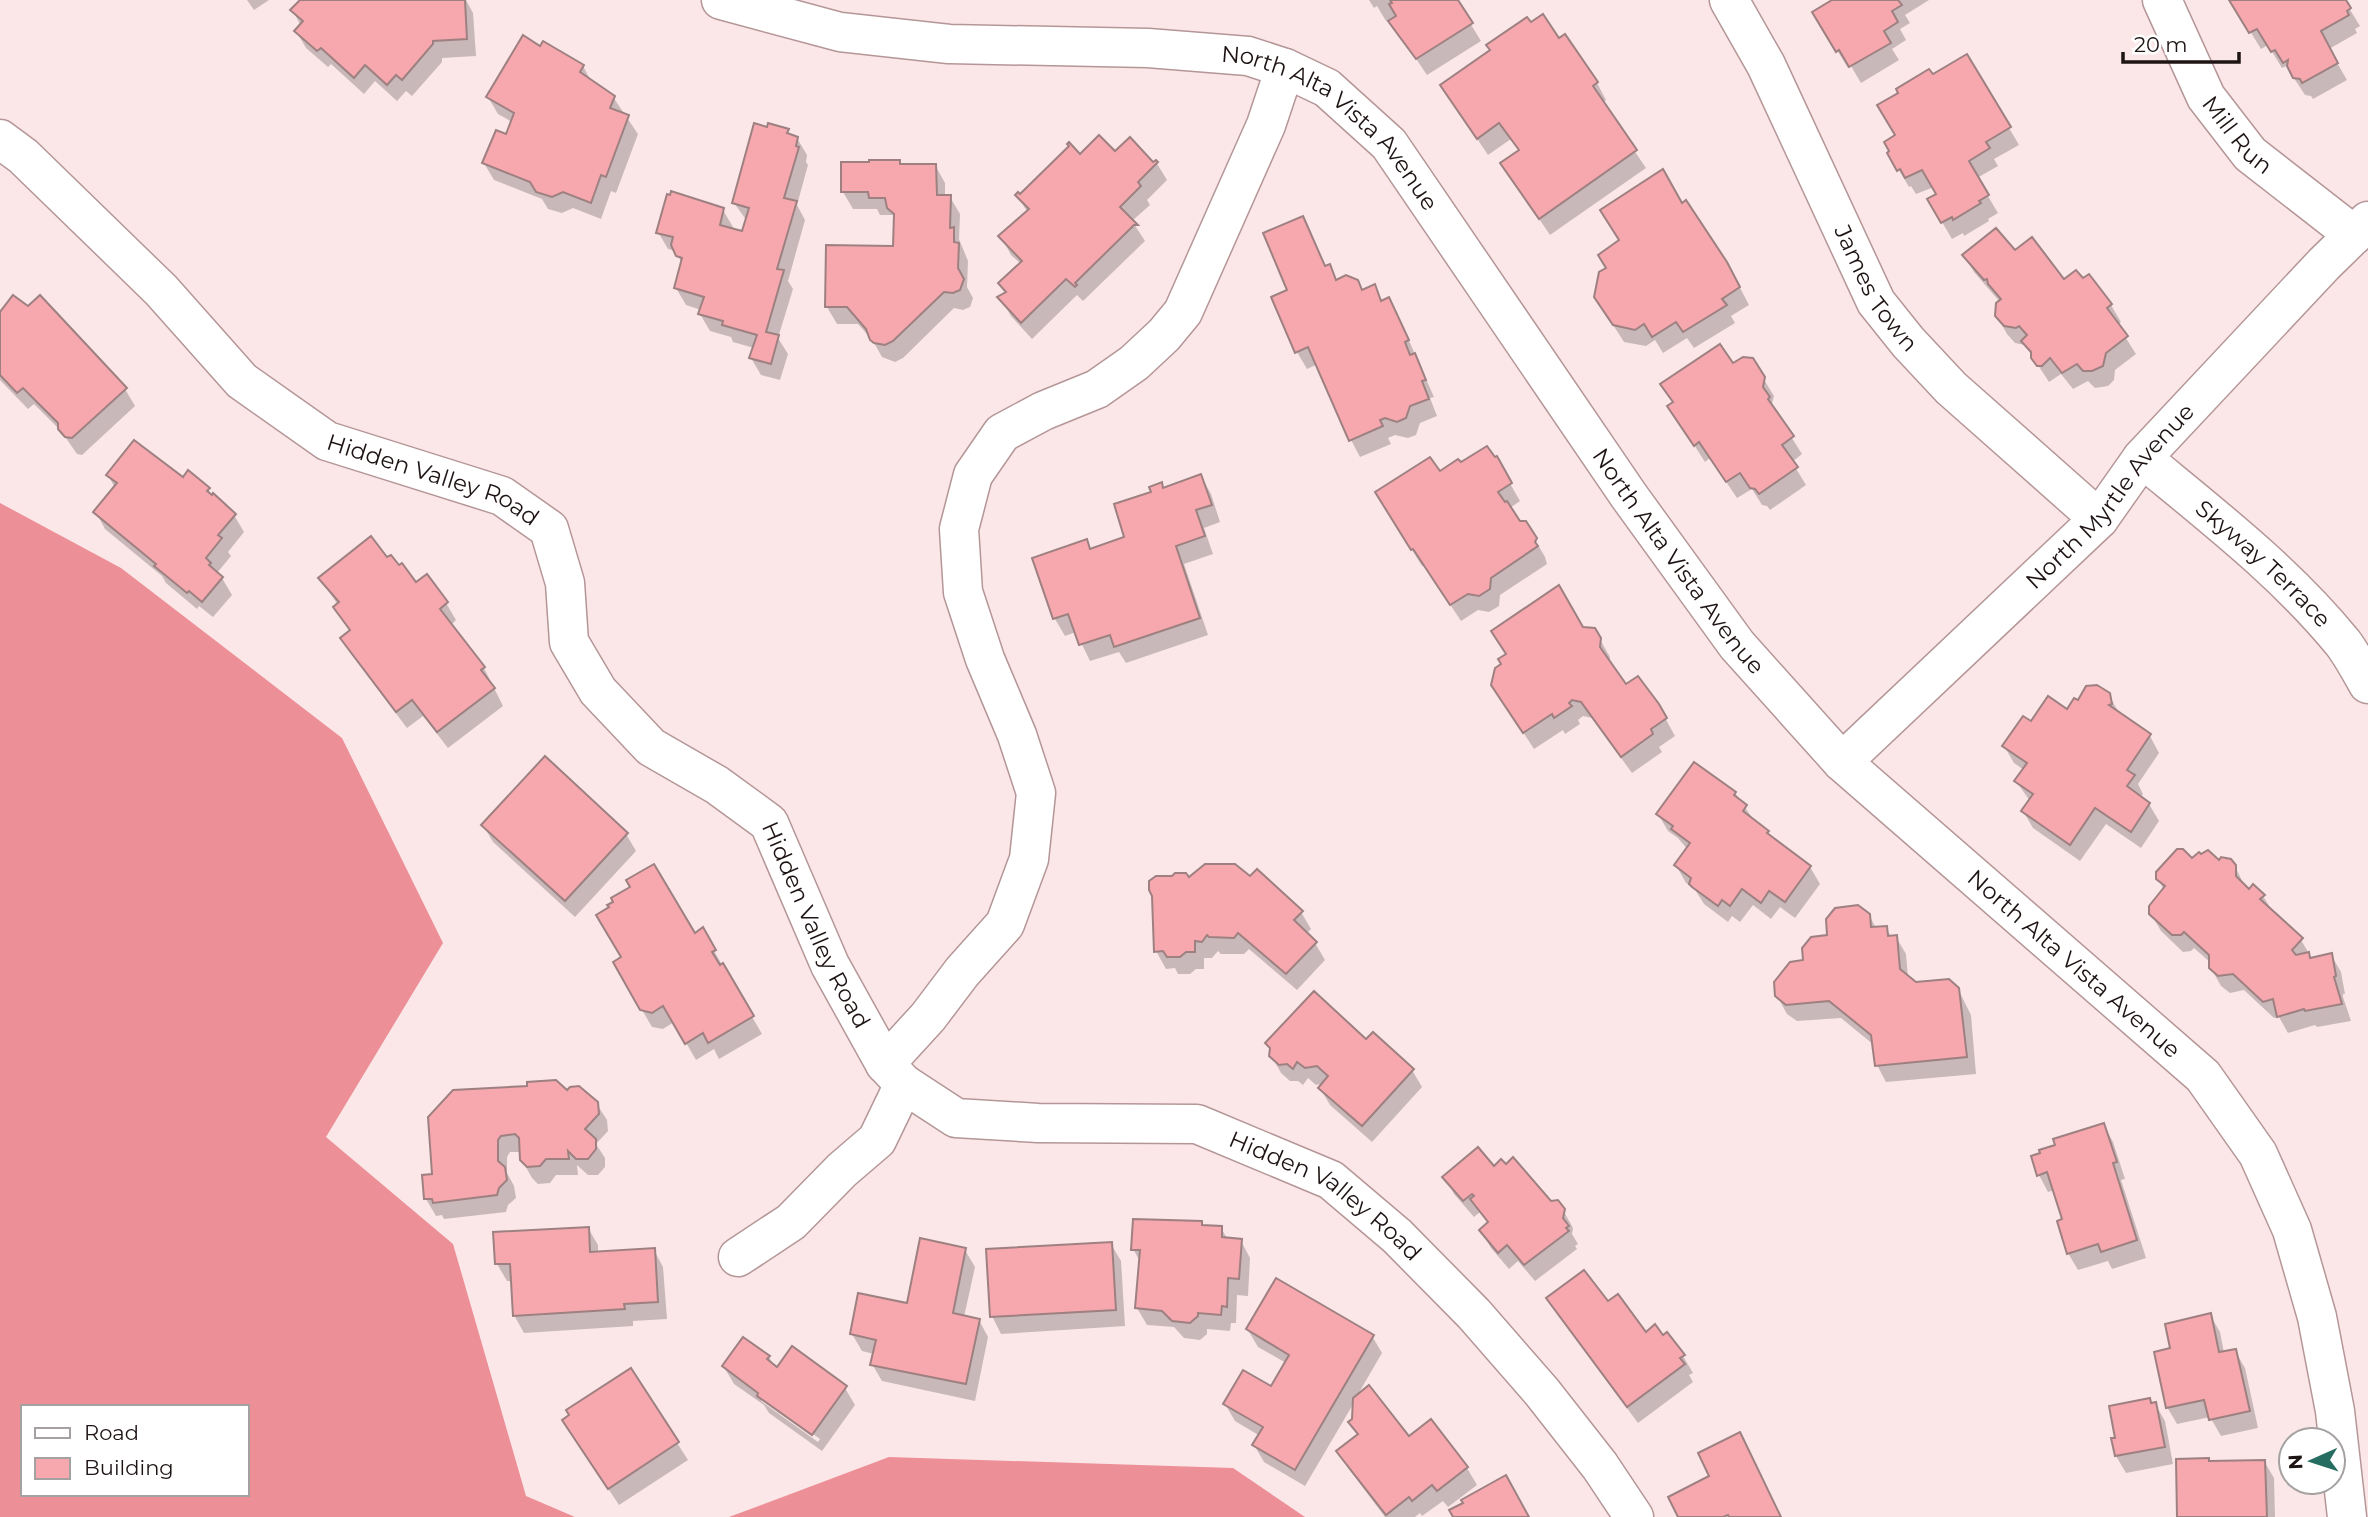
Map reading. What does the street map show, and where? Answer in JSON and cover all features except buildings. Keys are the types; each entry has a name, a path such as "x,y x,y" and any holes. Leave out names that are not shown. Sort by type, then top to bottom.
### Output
{"street":[{"name":"North Alta Vista Avenue","path":"721,0 840,32 949,44 1149,48 1248,56 1285,68 1327,88 1389,144 1629,496 1737,645 1842,762 2203,1076 2258,1154 2292,1230 2317,1317 2335,1411 2347,1517"},
{"name":"James Town","path":"1729,0 1766,65 1876,302 1908,342 1951,388 2099,519"},
{"name":"Mill Run","path":"2162,0 2206,97 2250,154 2361,228"},
{"path":"738,1257 791,1222 842,1170 877,1140 895,1074 928,1017 962,972 1005,924 1029,859 1036,793 1017,735 985,659 963,592 959,529 973,475 1002,433 1043,411 1097,389 1134,363 1164,335 1183,312 1266,125 1285,68"},
{"name":"Hidden Valley Road","path":"0,139 23,156 161,290 242,382 327,441 502,496 549,529 565,583 569,642 598,691 651,747 717,785 769,823 830,965 895,1074 956,1118 1038,1123 1197,1124 1331,1180 1397,1236 1474,1314 1600,1466 1634,1517"},
{"name":"North Myrtle Avenue","path":"1842,762 2099,519 2142,458 2361,228"},
{"name":"Skyway Terrace","path":"2142,458 2253,550 2301,597 2344,645 2368,684"}],"shaded area":[{"path":"0,503 121,568 342,738 443,943 326,1137 453,1244 526,1496 575,1517 0,1517"},
{"path":"889,1457 1233,1468 1305,1517 729,1517"}]}
